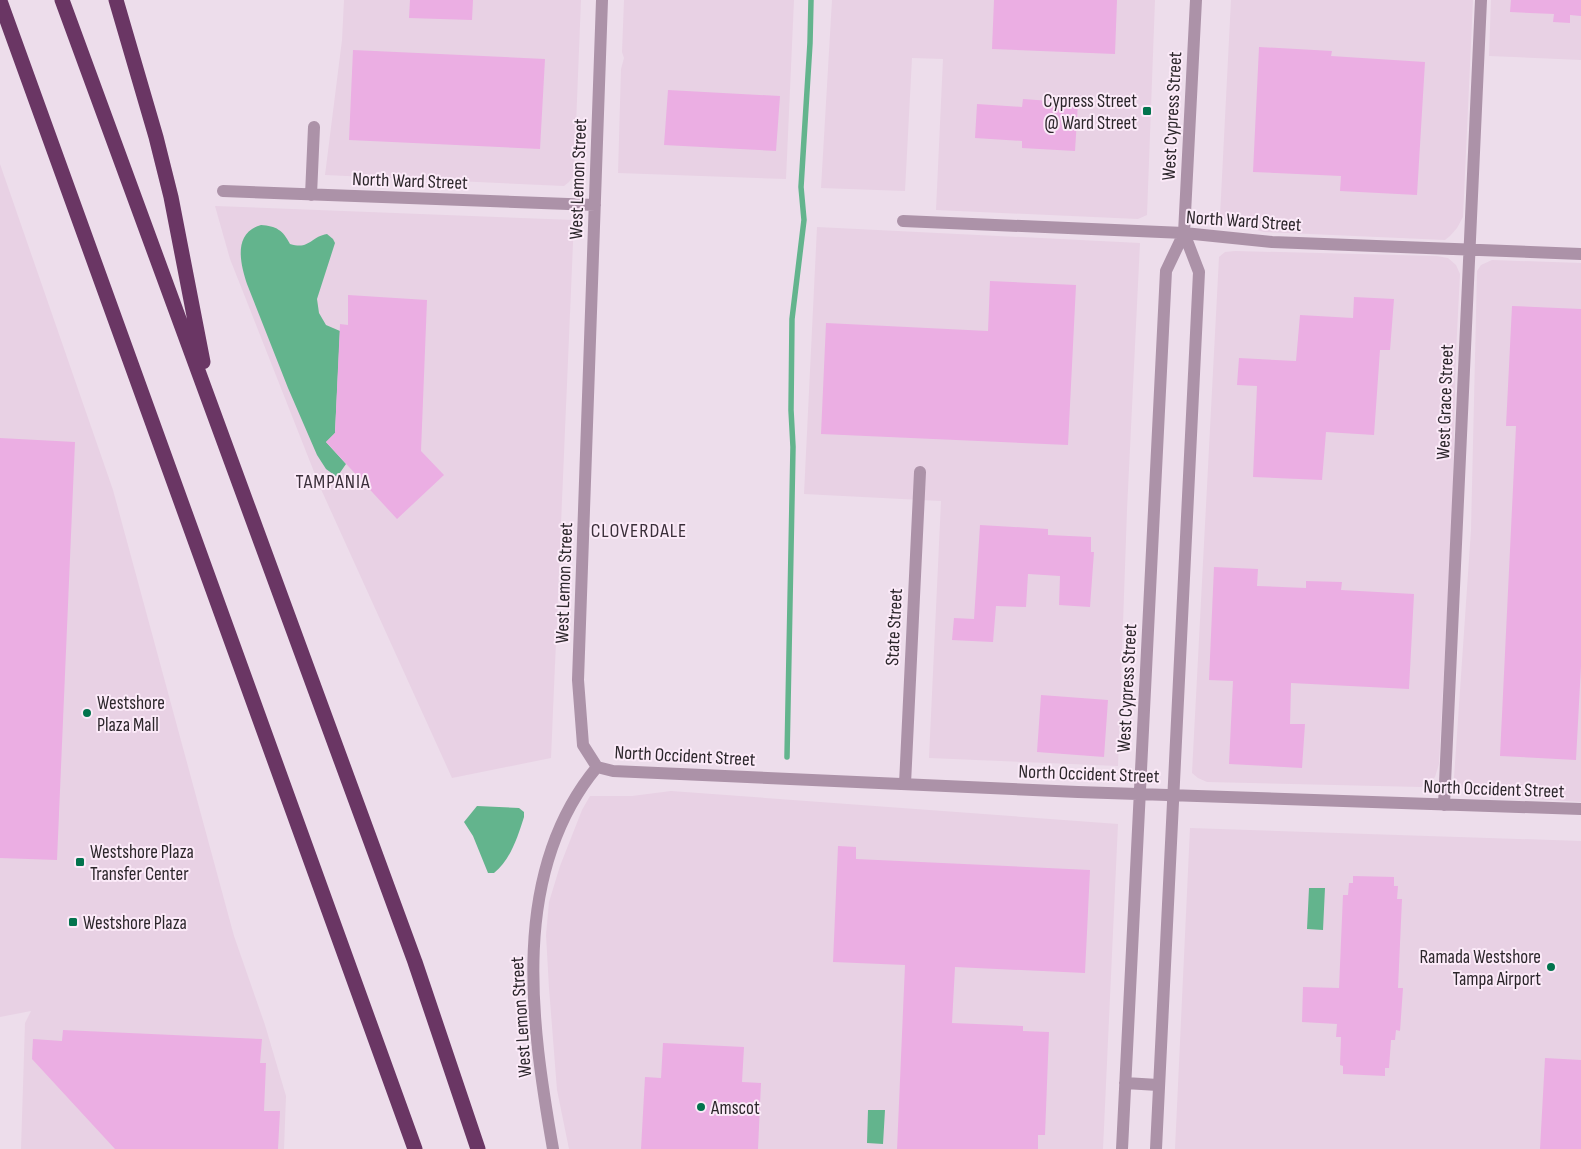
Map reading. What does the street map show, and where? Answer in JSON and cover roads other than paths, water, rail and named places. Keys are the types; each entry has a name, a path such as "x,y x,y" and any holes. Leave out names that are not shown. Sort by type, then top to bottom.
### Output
{"highway":[{"path":"62,0 415,962 478,1149"},
{"path":"116,0 172,197 200,350 222,436"},
{"path":"0,2 415,1149"}],"street":[{"name":"West Lemon Street","path":"553,1149 546,1108 532,966 536,915 541,885 553,847 568,810 582,785 597,767 583,745 578,680 602,0"},
{"name":"West Cypress Street","path":"1122,1149 1166,271 1184,234 1196,0"},
{"name":"West Grace Street","path":"1444,805 1481,0"},
{"path":"311,195 314,127"},
{"name":"North Ward Street","path":"223,191 595,206"},
{"name":"North Ward Street","path":"903,221 1184,234 1272,242 1581,254"},
{"name":"West Cypress Street","path":"1156,1149 1199,272 1184,234"},
{"name":"State Street","path":"905,784 920,472"},
{"name":"North Occident Street","path":"597,767 613,771 905,784 1581,809"},
{"path":"1125,1083 1158,1085"}],"waterway":[{"path":"787,757 793,447 791,410 792,319 804,220 801,187 811,0"}],"place":[{"name":"Cypress Street @ Ward Street","path":"1147,111"},
{"name":"Westshore Plaza Mall","path":"87,713"},
{"name":"Westshore Plaza Transfer Center","path":"80,862"},
{"name":"Westshore Plaza","path":"73,922"},
{"name":"Ramada Westshore Tampa Airport","path":"1551,967"},
{"name":"Amscot","path":"701,1107"}],"district":[{"name":"TAMPANIA","path":"333,481"},
{"name":"CLOVERDALE","path":"639,530"}]}
